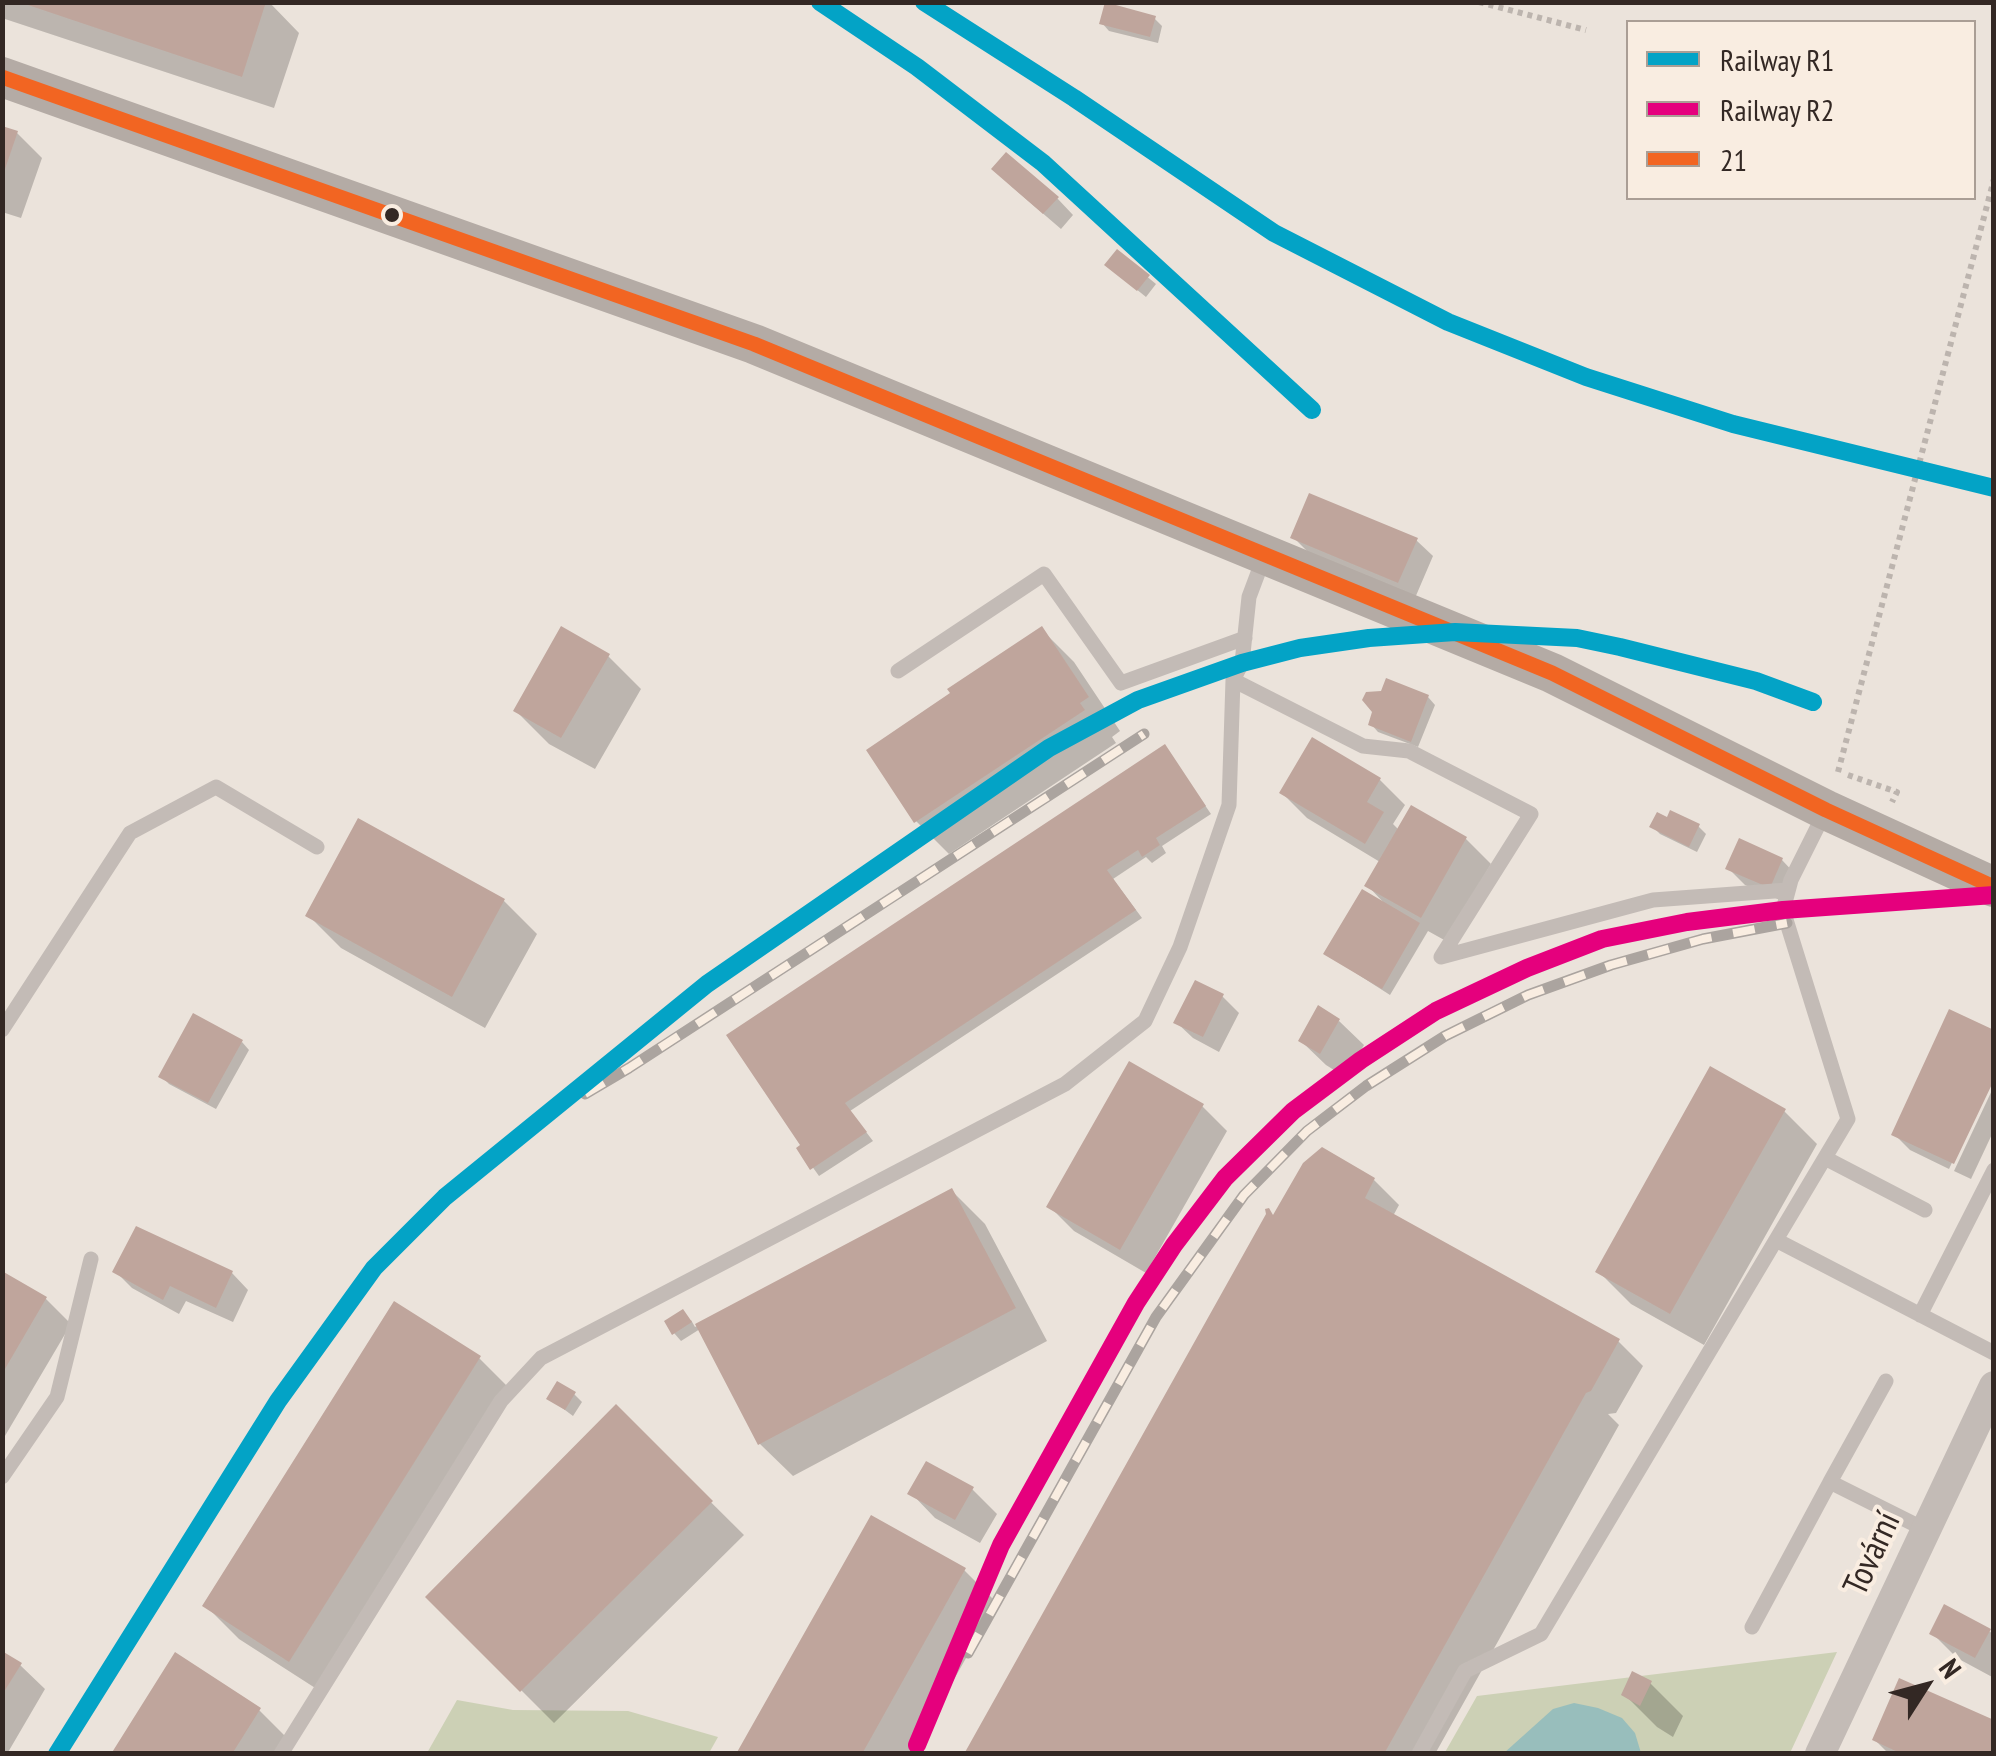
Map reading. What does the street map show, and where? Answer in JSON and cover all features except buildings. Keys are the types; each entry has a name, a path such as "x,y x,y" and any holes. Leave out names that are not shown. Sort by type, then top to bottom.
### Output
{"street":[{"path":"2,77 754,344 1552,673 1826,810 1994,888"},
{"name":"Tovární","path":"1820,1754 1994,1386"}],"lane":[{"path":"281,1754 501,1402 540,1358 1065,1084 1145,1021 1180,948 1230,805 1234,680 1242,663 1249,597 1265,555"},
{"path":"898,671 1044,574 1121,683 1244,638"},
{"path":"1234,680 1363,746 1409,751 1530,814 1440,958 1652,900 1788,890"},
{"path":"2,1030 130,833 216,788 317,848"},
{"path":"1419,1754 1465,1670 1541,1634 1848,1119 1783,910 1788,890 1826,810"},
{"path":"1824,1158 1925,1210"},
{"path":"1920,1315 1994,1170"},
{"path":"1776,1240 1994,1353"},
{"path":"2,1477 57,1397 91,1259"},
{"path":"1752,1627 1886,1381"},
{"path":"1830,1482 1926,1530"}],"path":[{"path":"1479,2 1586,30"},
{"path":"1897,792 1838,772 1994,180"}],"green space":[{"path":"1837,1652 1790,1753 1444,1754 1477,1696"},
{"path":"457,1700 513,1710 628,1711 718,1737 709,1753 427,1753"}],"water":[{"path":"1574,1703 1622,1718 1635,1733 1641,1753 1504,1753 1553,1709"}],"railway":[{"path":"820,2 917,67 1043,163 1312,410"},
{"path":"924,2 1274,233 1448,322 1586,377 1733,424 1994,488"},
{"path":"57,1754 278,1401 374,1268 445,1197 707,984 1049,748 1138,700 1242,663 1300,648 1455,632 1577,638 1756,681 1813,702"},
{"path":"585,1094 1144,734"},
{"path":"917,1745 1001,1545 1136,1303 1225,1178 1293,1111 1436,1011 1527,968 1602,939 1687,922 1783,910 1994,895"},
{"path":"968,1653 1156,1317 1244,1195 1307,1131 1366,1086 1445,1036 1528,995 1611,965 1703,939 1787,923"}],"rail line":[{"name":"R1","path":"820,2 917,67 1043,163 1312,410"},
{"name":"R1","path":"924,2 1274,233 1448,322 1586,377 1733,424 1994,488"},
{"name":"R1","path":"57,1754 278,1401 374,1268 445,1197 707,984 1049,748 1138,700 1242,663 1300,648 1455,632 1577,638 1756,681 1813,702"},
{"name":"R2","path":"917,1745 1001,1545 1136,1303 1225,1178 1293,1111 1436,1011 1527,968 1602,939 1687,922 1783,910 1994,895"}],"transit line":[{"name":"21","path":"2,77 754,344 1552,673 1826,810 1994,887"}]}
